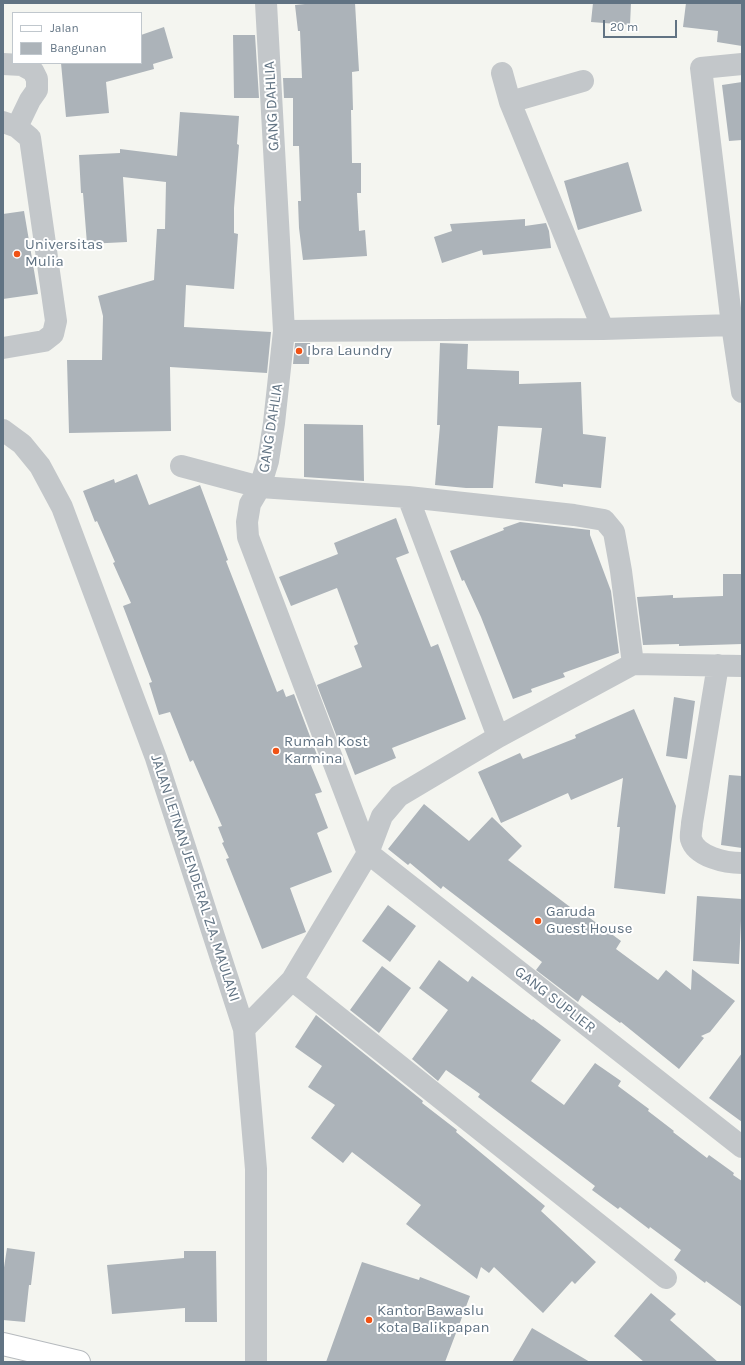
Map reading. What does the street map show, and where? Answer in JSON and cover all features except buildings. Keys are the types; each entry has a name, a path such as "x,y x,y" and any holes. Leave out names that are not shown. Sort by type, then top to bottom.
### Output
{"main road":[{"path":"3,1344 79,1362"}],"street":[{"name":"GANG DAHLIA","path":"266,3 284,331 268,461 260,487 250,504 247,522 248,537 368,853"},
{"path":"3,64 22,65 33,71 37,79 37,90 10,124 30,138 56,321 53,334 44,341 3,348"},
{"path":"742,64 700,68 732,325 742,392"},
{"path":"502,73 510,102 603,329"},
{"path":"510,102 583,81"},
{"path":"284,331 603,329 732,325"},
{"name":"JALAN LETNAN JENDERAL Z.A. MAULANI","path":"3,428 22,444 40,466 62,507 156,758 244,1029 256,1169 256,1362"},
{"path":"181,466 260,487 408,497 604,520 614,532 621,571 633,664"},
{"path":"408,497 498,737"},
{"path":"244,1029 292,980 368,853 382,816 399,796 498,737 633,664 742,666"},
{"path":"718,665 692,823 691,838 695,847 701,852 731,864 742,863"},
{"name":"GANG SUPLIER","path":"368,853 742,1147"},
{"path":"292,980 666,1278"}],"place":[{"name":"Universitas Mulia","path":"17,254"},
{"name":"Ibra Laundry","path":"299,351"},
{"name":"Rumah Kost Karmina","path":"276,751"},
{"name":"Garuda Guest House","path":"538,921"},
{"name":"Kantor Bawaslu Kota Balikpapan","path":"369,1320"}]}
